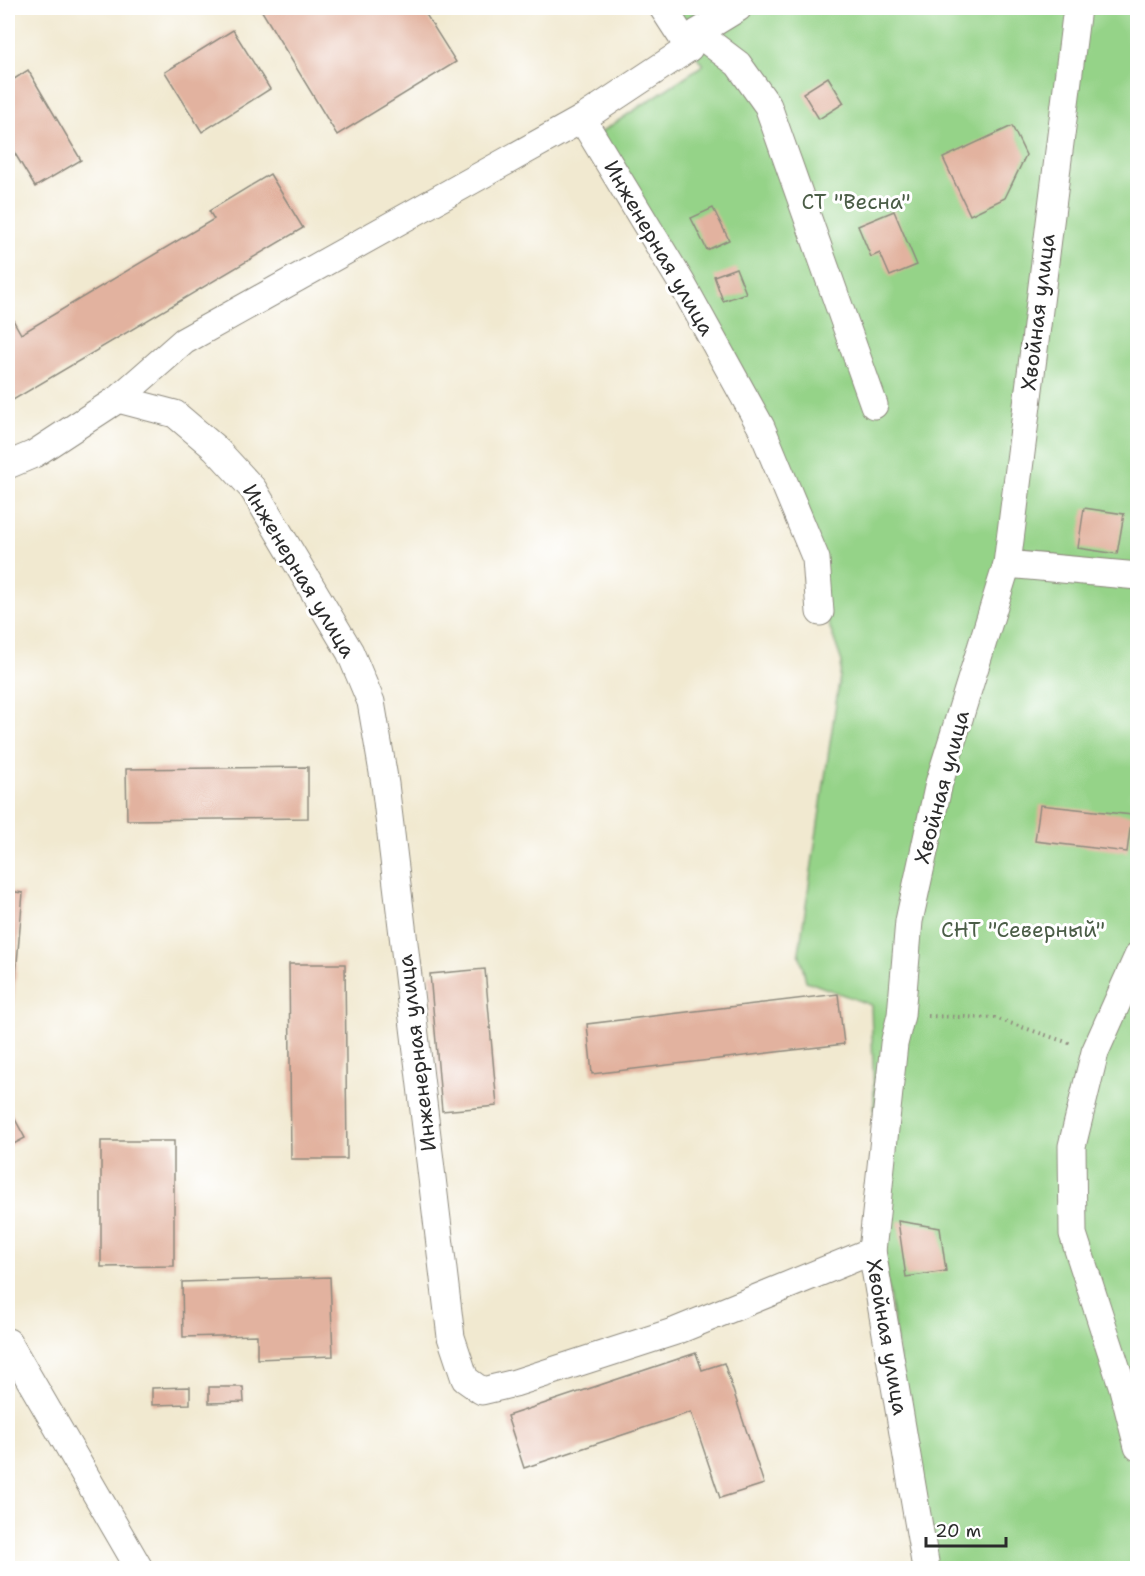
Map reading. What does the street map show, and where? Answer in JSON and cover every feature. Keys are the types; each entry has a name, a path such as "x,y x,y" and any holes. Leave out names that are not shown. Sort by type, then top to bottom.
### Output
{"street":[{"path":"663,8 693,40 738,64 768,106 874,405"},
{"path":"8,465 34,454 118,399 184,341 582,119 738,8"},
{"name":"Хвойная улица","path":"926,1569 872,1251 894,1044 901,1015 909,921 939,783 1007,564 1077,8"},
{"name":"Инженерная улица","path":"582,119 681,282 761,427 816,559 820,612"},
{"name":"Инженерная улица","path":"118,399 175,414 215,448 253,489 350,652 371,702 385,784 451,1337 465,1379 482,1391 515,1383 676,1330 872,1251"},
{"path":"1007,564 1137,576"},
{"path":"1137,956 1095,1052 1072,1146 1073,1234 1122,1385 1137,1447"},
{"path":"8,1342 139,1569"}],"path":[{"path":"901,1015 995,1018 1095,1052"}],"green space":[{"name":"СТ \"Весна\"","path":"662,8 1137,8 1137,1568 932,1568 878,1223 871,1005 806,981 799,952 842,662 752,405 592,138 703,65"}],"building":[{"path":"260,8 422,8 456,62 337,135"},
{"path":"233,30 270,89 202,132 165,72"},
{"path":"28,70 81,160 35,187 8,142 8,83"},
{"path":"828,77 844,103 819,119 803,93"},
{"path":"1012,126 1026,155 1005,198 970,215 943,158"},
{"path":"270,174 303,228 8,403 8,311 21,334 214,219 209,211"},
{"path":"713,208 729,240 707,250 691,218"},
{"path":"894,211 917,265 890,276 880,253 871,257 858,226"},
{"path":"736,268 746,293 723,301 714,276"},
{"path":"1084,508 1124,514 1117,554 1078,548"},
{"path":"308,767 308,818 127,820 126,769"},
{"path":"1040,805 1132,815 1127,852 1035,841"},
{"path":"8,891 23,893 10,1044 8,1044"},
{"path":"289,964 345,964 347,1159 291,1159"},
{"path":"485,969 497,1106 442,1111 430,974"},
{"path":"838,994 844,1044 592,1074 587,1024"},
{"path":"8,1106 25,1138 8,1147"},
{"path":"101,1141 174,1141 174,1266 101,1267"},
{"path":"898,1221 940,1228 946,1271 906,1277"},
{"path":"330,1277 333,1356 257,1359 257,1335 183,1337 182,1282"},
{"path":"696,1353 702,1370 724,1363 764,1484 720,1498 691,1412 524,1468 507,1416"},
{"path":"190,1387 190,1404 152,1405 152,1388"},
{"path":"209,1387 243,1387 244,1402 209,1403"}],"park label":[{"name":"СНТ \"Северный\"","path":"1023,930"}]}
